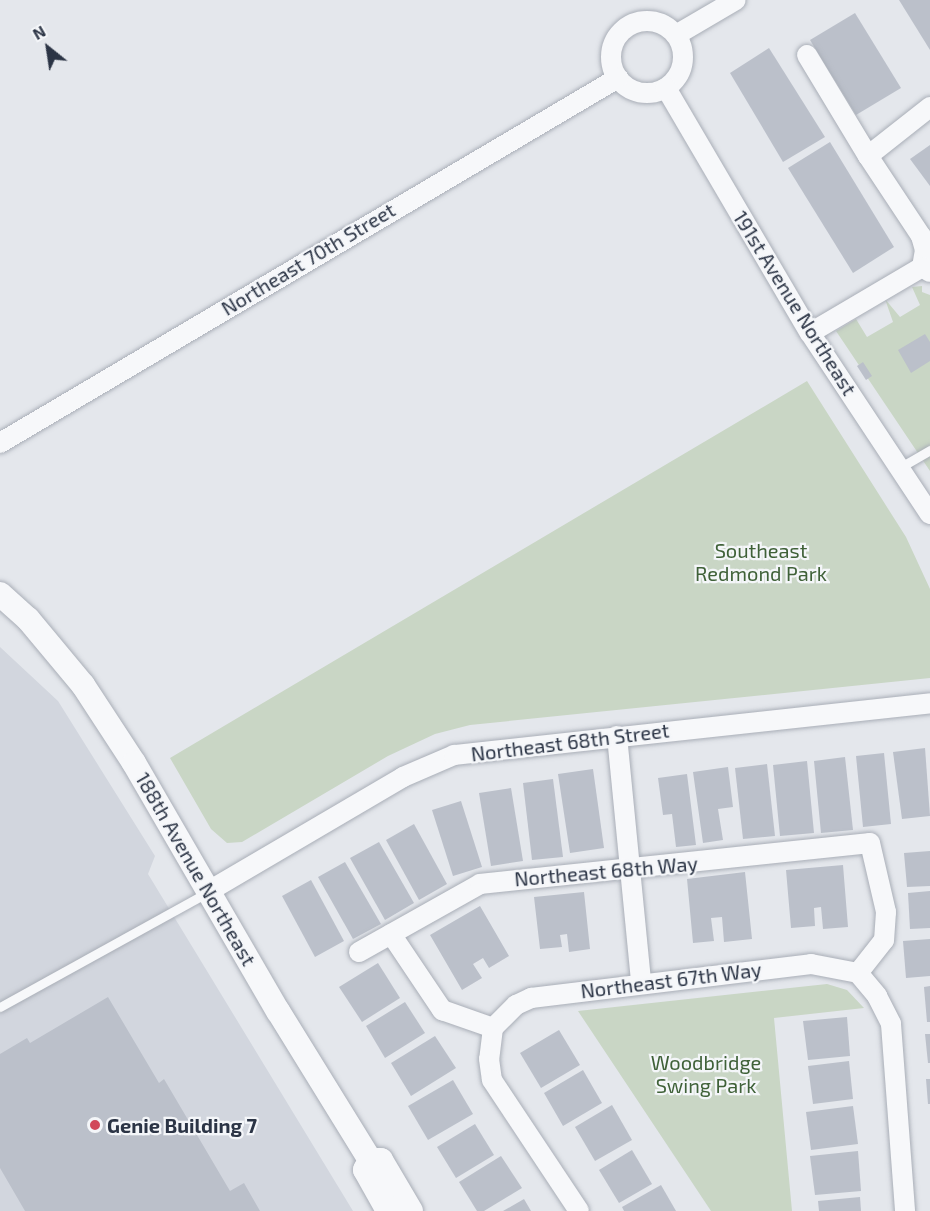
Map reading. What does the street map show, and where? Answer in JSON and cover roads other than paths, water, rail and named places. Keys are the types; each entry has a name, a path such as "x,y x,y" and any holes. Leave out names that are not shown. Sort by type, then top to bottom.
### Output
{"street":[{"path":"676,35 736,0"},
{"path":"649,21 676,35 682,64 666,88 640,92 618,78 611,49 621,31 649,21"},
{"path":"807,56 867,156 921,236 925,250 926,270 810,333"},
{"name":"Northeast 70th Street","path":"0,443 618,78"},
{"name":"191st Avenue Northeast","path":"666,88 810,333 930,514"},
{"path":"867,156 930,107"},
{"name":"188th Avenue Northeast","path":"0,594 28,619 83,685 134,762 370,1160"},
{"name":"Northeast 68th Street","path":"209,891 429,764 484,749 930,703"},
{"path":"617,736 632,869 641,982"},
{"name":"Northeast 68th Way","path":"359,952 480,884 870,843 886,912 884,940 858,974"},
{"path":"391,934 442,1010 493,1028 489,1059 492,1080 579,1211"},
{"name":"Northeast 67th Way","path":"493,1028 516,1005 531,998 641,982 812,964 858,974"},
{"path":"858,974 877,996 891,1024 905,1211"},
{"name":"188th Avenue Northeast","path":"370,1160 364,1170 388,1211"},
{"name":"188th Avenue Northeast","path":"370,1160 381,1160 411,1211"}],"lane":[{"path":"899,468 930,450"},
{"path":"0,1007 209,891"}],"place":[{"name":"Genie Building 7","path":"95,1125"}],"park label":[{"name":"Southeast Redmond Park","path":"761,562"},
{"name":"Woodbridge Swing Park","path":"706,1074"}]}
